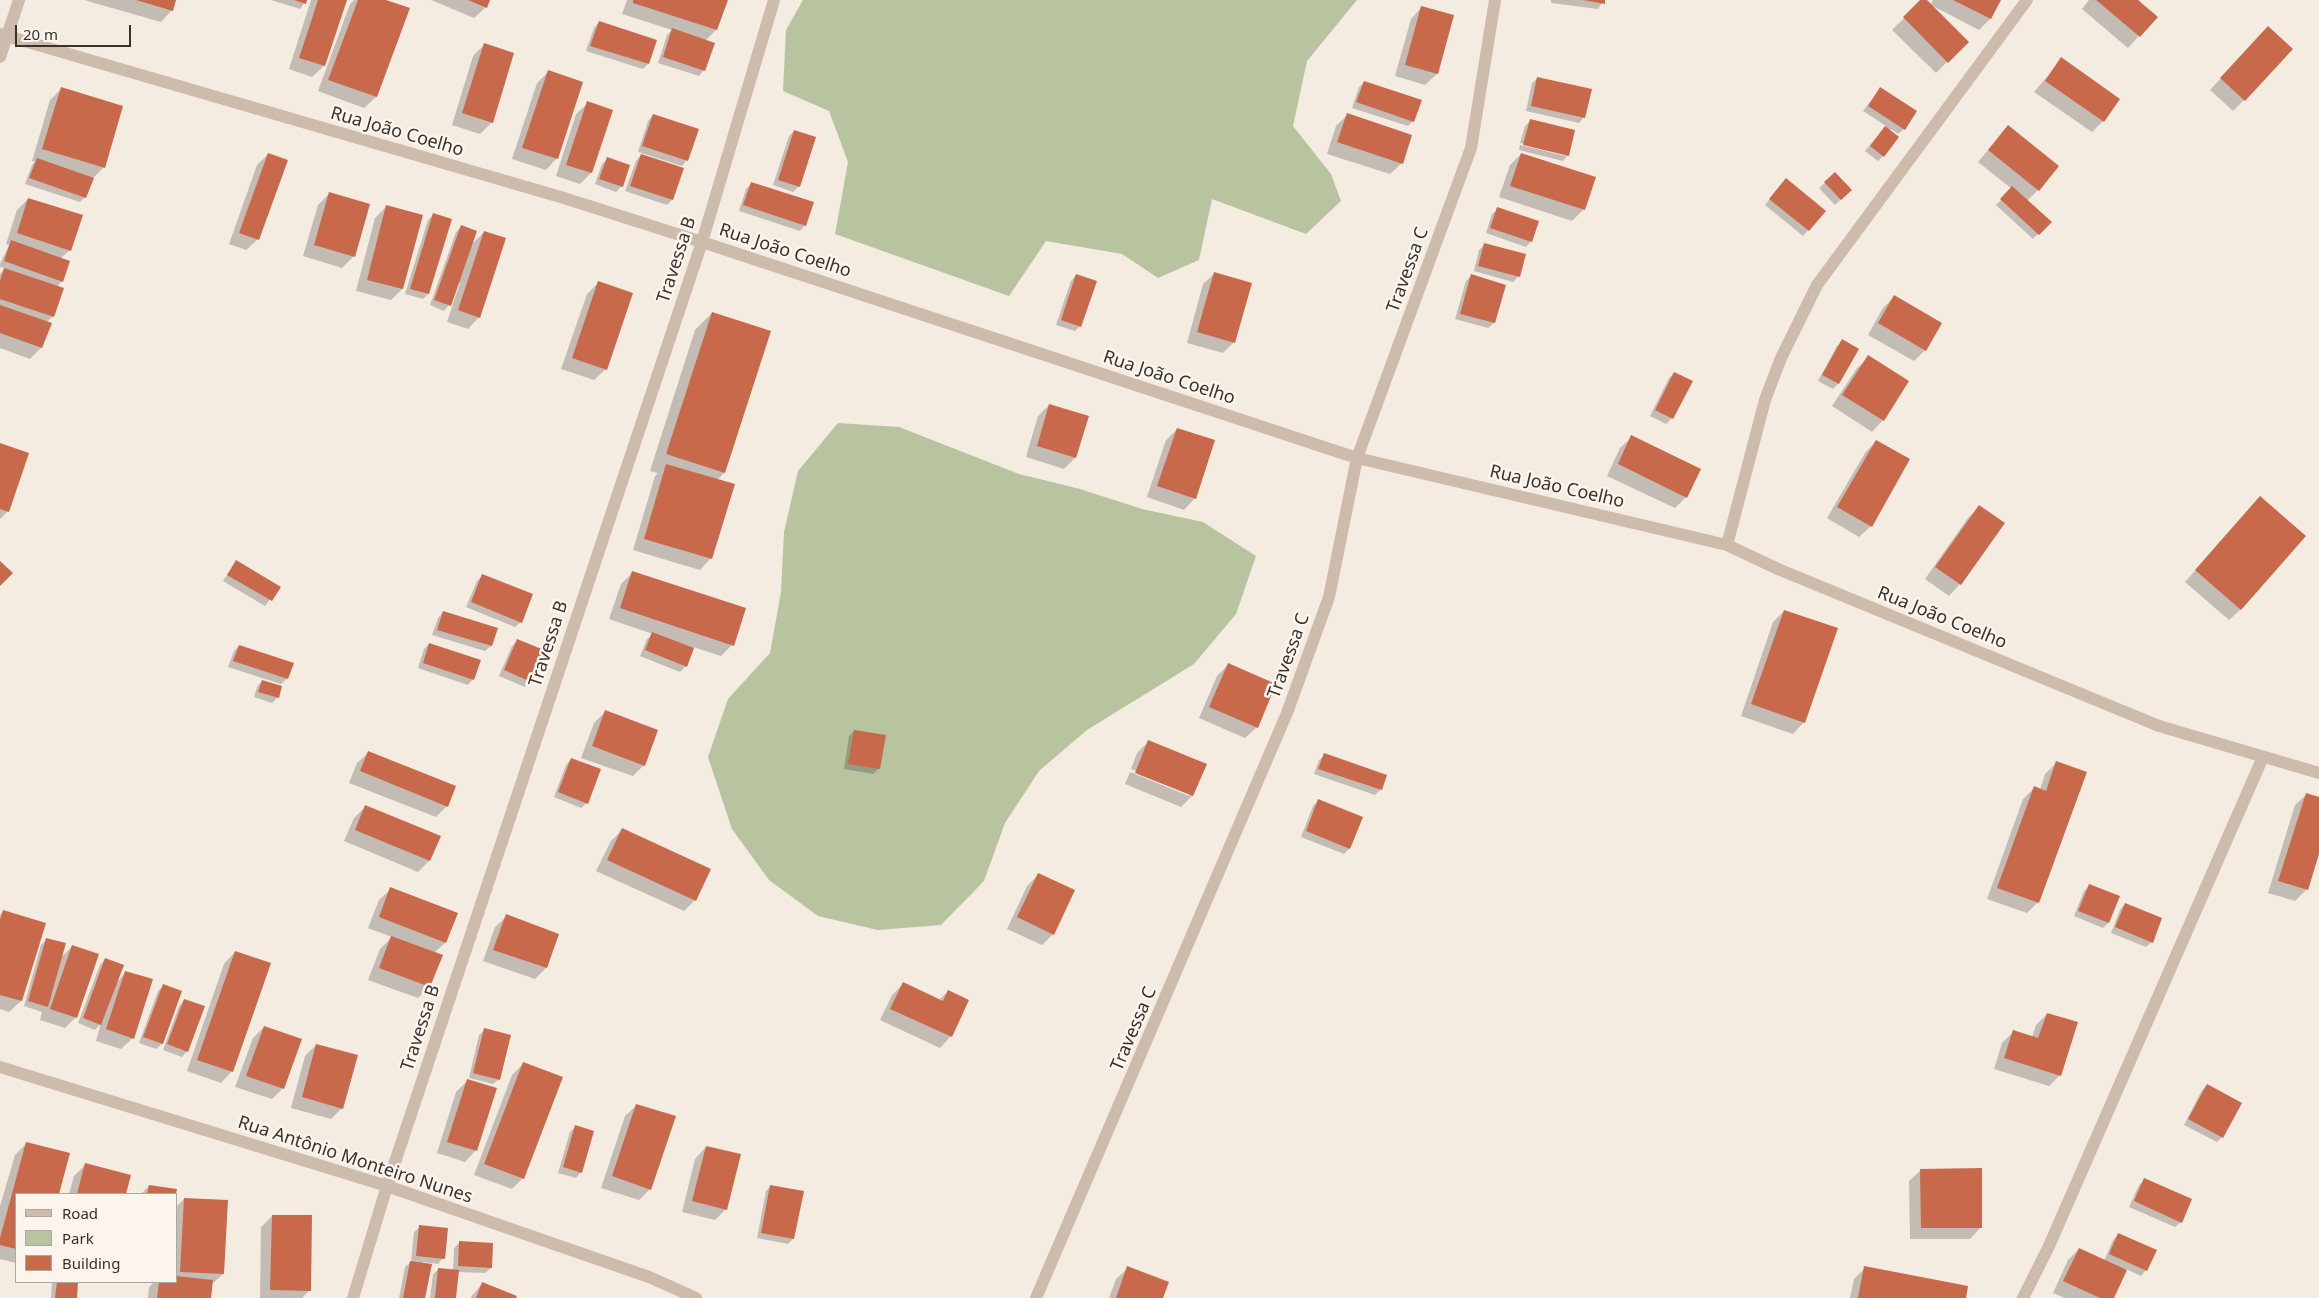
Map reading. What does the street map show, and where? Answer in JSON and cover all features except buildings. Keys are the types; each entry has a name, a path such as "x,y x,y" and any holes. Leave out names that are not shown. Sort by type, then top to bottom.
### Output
{"street":[{"path":"0,57 3,35 19,0"},
{"name":"Travessa B","path":"353,1298 387,1186 702,242 774,0"},
{"name":"Travessa C","path":"1036,1298 1287,713 1329,597 1357,458 1471,148 1495,0"},
{"path":"1726,545 1765,400 1781,358 1817,285 2027,0"},
{"name":"Rua João Coelho","path":"3,35 564,198 1357,458 1726,545 1778,569 2159,726 2319,773"},
{"path":"2022,1298 2049,1246 2263,756"},
{"name":"Rua Antônio Monteiro Nunes","path":"0,1067 387,1186 649,1277 696,1298"}],"green space":[{"path":"803,0 1357,0 1307,61 1293,126 1331,174 1341,201 1306,234 1212,199 1199,260 1158,278 1122,254 1046,241 1009,296 835,234 848,162 829,111 783,91 786,30"},
{"path":"838,423 899,427 1019,474 1080,489 1142,509 1203,522 1256,556 1236,614 1194,664 1087,730 1039,771 1005,823 984,881 941,925 878,930 818,916 769,880 732,829 708,757 728,699 770,653 781,592 784,532 798,471"}]}
